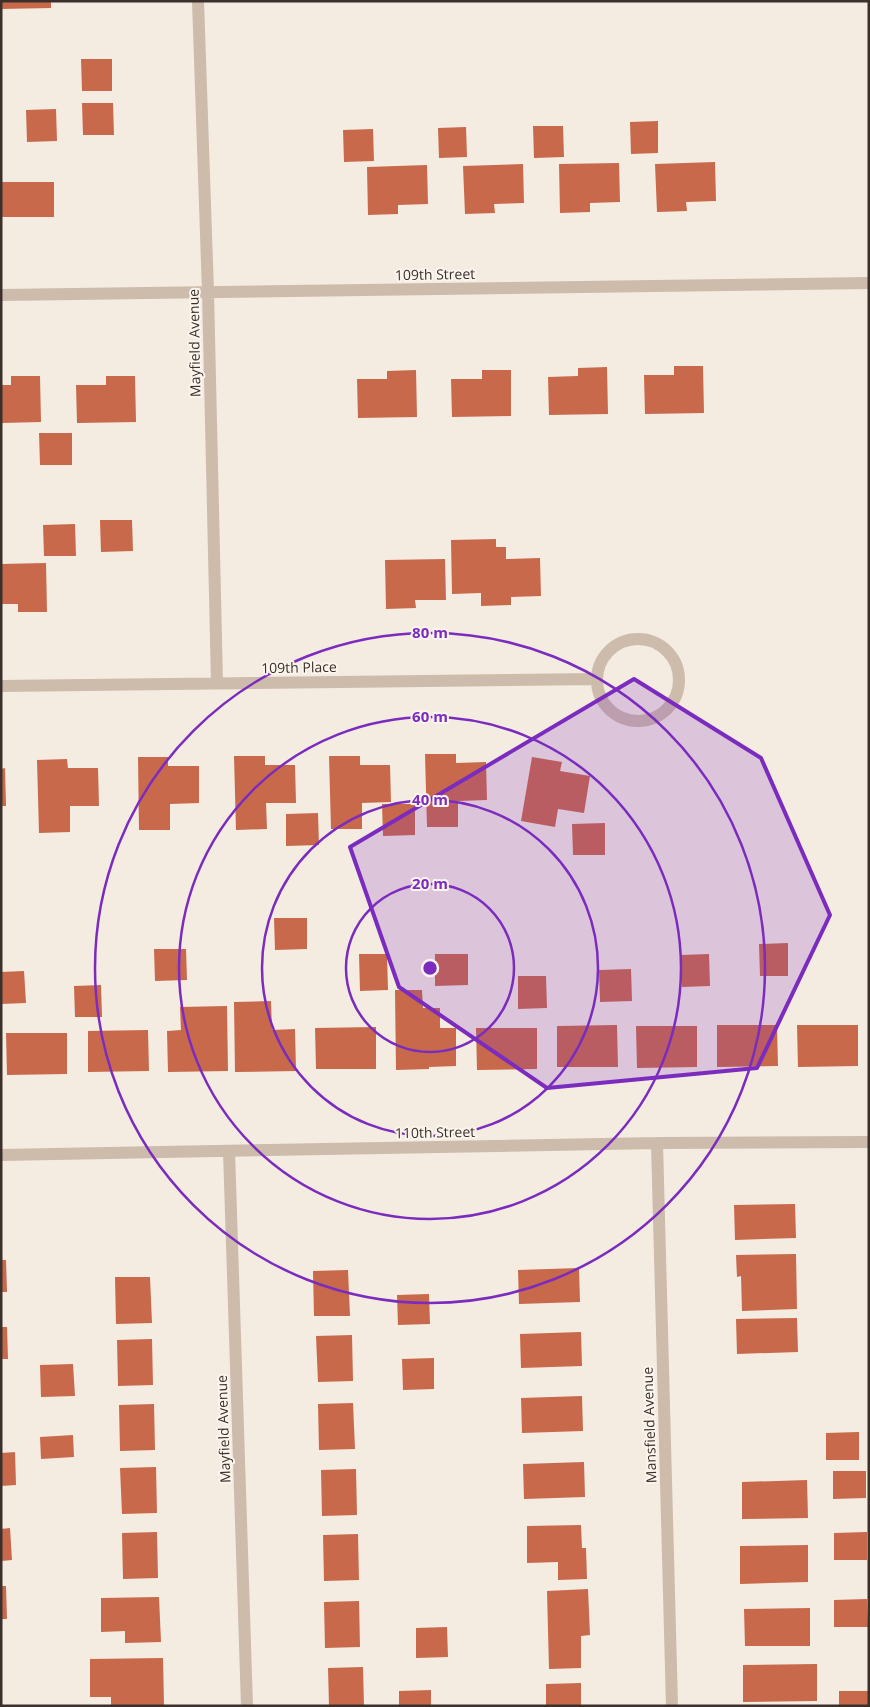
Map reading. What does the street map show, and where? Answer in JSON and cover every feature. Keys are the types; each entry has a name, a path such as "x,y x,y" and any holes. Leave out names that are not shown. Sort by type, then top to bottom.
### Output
{"street":[{"name":"Mayfield Avenue","path":"198,1 208,292 217,683"},
{"name":"109th Street","path":"1,295 869,283"},
{"path":"639,638 652,640 664,646 673,656 678,668 680,681 677,695 669,708 658,716 644,720 630,720 617,715 606,706 599,693 597,679 599,666 605,654 626,640 639,638"},
{"name":"109th Place","path":"1,686 597,679"},
{"name":"110th Street","path":"1,1155 869,1142"},
{"name":"Mansfield Avenue","path":"657,1144 672,1706"},
{"name":"Mayfield Avenue","path":"229,1151 247,1706"}],"highlighted area":[{"path":"634,679 761,758 830,915 757,1068 547,1088 399,987 350,847"}],"building":[{"path":"1,1 51,1 51,8 1,9"},
{"path":"81,59 112,59 112,91 82,91"},
{"path":"82,103 113,103 114,135 83,135"},
{"path":"56,109 57,141 27,142 26,110"},
{"path":"658,121 658,153 631,154 630,122"},
{"path":"533,126 563,126 564,157 534,158"},
{"path":"466,127 467,157 439,158 438,128"},
{"path":"373,129 374,161 344,162 343,130"},
{"path":"715,162 716,201 686,202 687,211 657,212 655,164"},
{"path":"619,163 620,202 590,203 590,212 560,213 559,164"},
{"path":"523,164 524,203 494,204 495,213 465,214 463,166"},
{"path":"427,165 428,204 398,205 398,214 368,215 367,167"},
{"path":"1,182 54,182 54,217 1,217"},
{"path":"674,366 703,366 704,413 645,414 644,375 674,375"},
{"path":"607,367 608,414 549,415 548,377 578,376 578,368"},
{"path":"416,370 417,417 358,418 357,379 387,379 387,371"},
{"path":"482,370 511,370 511,416 452,417 451,379 482,379"},
{"path":"11,376 40,376 41,422 1,423 1,385 11,385"},
{"path":"106,376 135,376 136,422 77,423 76,385 106,385"},
{"path":"39,433 72,433 72,465 40,465"},
{"path":"100,520 132,520 133,551 101,552"},
{"path":"75,524 76,556 44,556 43,525"},
{"path":"496,539 496,547 506,547 506,559 540,558 541,596 511,597 511,605 481,606 481,593 452,594 451,540"},
{"path":"445,559 446,600 415,600 416,608 386,609 385,560"},
{"path":"46,563 47,612 18,612 18,604 1,604 1,564"},
{"path":"425,754 456,754 456,763 486,762 487,800 458,801 458,827 427,827"},
{"path":"234,756 265,756 265,765 295,765 296,803 266,803 267,829 236,830"},
{"path":"329,756 360,756 360,765 390,765 391,802 362,803 362,829 331,829"},
{"path":"138,757 168,757 168,766 199,766 199,803 170,804 170,830 139,830"},
{"path":"532,757 562,762 560,771 590,776 584,813 558,809 555,827 521,821"},
{"path":"67,759 68,768 98,768 99,806 70,806 70,832 39,833 37,760"},
{"path":"5,768 6,806 1,806 1,769"},
{"path":"382,804 415,804 415,835 383,836"},
{"path":"318,813 319,845 286,846 286,814"},
{"path":"605,823 605,855 573,855 572,824"},
{"path":"274,918 307,918 307,949 275,950"},
{"path":"788,943 788,976 760,976 759,944"},
{"path":"154,949 186,949 187,980 155,981"},
{"path":"359,954 387,954 388,990 360,991"},
{"path":"435,954 468,954 468,985 435,986"},
{"path":"709,954 710,986 682,987 681,955"},
{"path":"631,969 632,1001 600,1002 599,970"},
{"path":"24,971 26,1003 1,1004 1,972"},
{"path":"518,976 546,976 547,1008 518,1009"},
{"path":"101,985 102,1017 75,1017 74,986"},
{"path":"395,990 422,990 423,1008 440,1008 440,1028 456,1028 456,1066 396,1070"},
{"path":"271,1001 272,1030 295,1029 296,1071 235,1072 234,1002"},
{"path":"227,1006 228,1071 168,1072 167,1031 181,1030 180,1007"},
{"path":"617,1025 618,1067 557,1067 557,1026"},
{"path":"717,1025 777,1025 778,1066 717,1067"},
{"path":"797,1025 858,1025 858,1066 798,1067"},
{"path":"636,1026 697,1026 697,1067 637,1068"},
{"path":"376,1027 376,1069 316,1069 315,1028"},
{"path":"476,1028 537,1028 537,1069 477,1070"},
{"path":"148,1030 149,1071 88,1072 88,1031"},
{"path":"6,1033 67,1033 67,1074 7,1075"},
{"path":"795,1204 796,1238 735,1240 734,1205"},
{"path":"796,1254 797,1309 742,1311 741,1276 737,1277 736,1255"},
{"path":"1,1260 6,1260 7,1292 1,1292"},
{"path":"579,1268 580,1302 519,1304 518,1270"},
{"path":"348,1270 350,1316 314,1316 313,1271"},
{"path":"115,1277 150,1277 152,1323 116,1324"},
{"path":"429,1294 430,1324 398,1325 397,1295"},
{"path":"797,1318 798,1352 737,1354 736,1319"},
{"path":"1,1327 7,1327 8,1359 1,1359"},
{"path":"581,1332 582,1366 521,1368 520,1334"},
{"path":"352,1335 353,1381 318,1382 316,1336"},
{"path":"152,1339 153,1385 118,1386 117,1340"},
{"path":"434,1358 434,1389 403,1390 402,1359"},
{"path":"73,1364 75,1396 41,1397 40,1365"},
{"path":"582,1396 583,1431 522,1433 521,1398"},
{"path":"353,1403 355,1449 319,1450 318,1404"},
{"path":"154,1404 155,1450 120,1451 119,1405"},
{"path":"859,1432 859,1460 826,1460 826,1433"},
{"path":"73,1435 74,1457 41,1459 40,1437"},
{"path":"15,1452 16,1485 1,1486 1,1453"},
{"path":"584,1462 585,1497 524,1499 523,1464"},
{"path":"156,1467 157,1513 122,1514 120,1468"},
{"path":"356,1469 357,1515 322,1516 321,1470"},
{"path":"833,1471 866,1471 866,1498 833,1499"},
{"path":"807,1480 808,1518 742,1519 742,1482"},
{"path":"581,1525 582,1548 586,1548 587,1579 558,1580 558,1562 527,1563 527,1526"},
{"path":"10,1528 12,1560 1,1561 1,1529"},
{"path":"157,1532 158,1578 123,1579 122,1533"},
{"path":"867,1532 867,1560 834,1560 834,1533"},
{"path":"358,1534 359,1580 324,1581 323,1535"},
{"path":"808,1545 808,1582 740,1584 740,1546"},
{"path":"1,1586 6,1586 7,1619 1,1619"},
{"path":"588,1589 590,1635 581,1636 581,1668 549,1669 547,1591"},
{"path":"159,1597 161,1642 125,1643 125,1631 101,1632 101,1598"},
{"path":"867,1599 868,1627 834,1627 834,1600"},
{"path":"359,1601 360,1647 325,1648 324,1602"},
{"path":"810,1608 810,1646 745,1646 744,1609"},
{"path":"447,1627 448,1657 416,1658 416,1628"},
{"path":"163,1658 164,1705 111,1706 111,1697 90,1697 90,1659"},
{"path":"817,1664 817,1701 743,1702 743,1665"},
{"path":"363,1667 364,1706 329,1706 328,1668"},
{"path":"581,1683 581,1706 546,1706 546,1684"},
{"path":"431,1690 431,1706 399,1706 399,1691"},
{"path":"839,1691 869,1691 869,1706 839,1706"}]}
